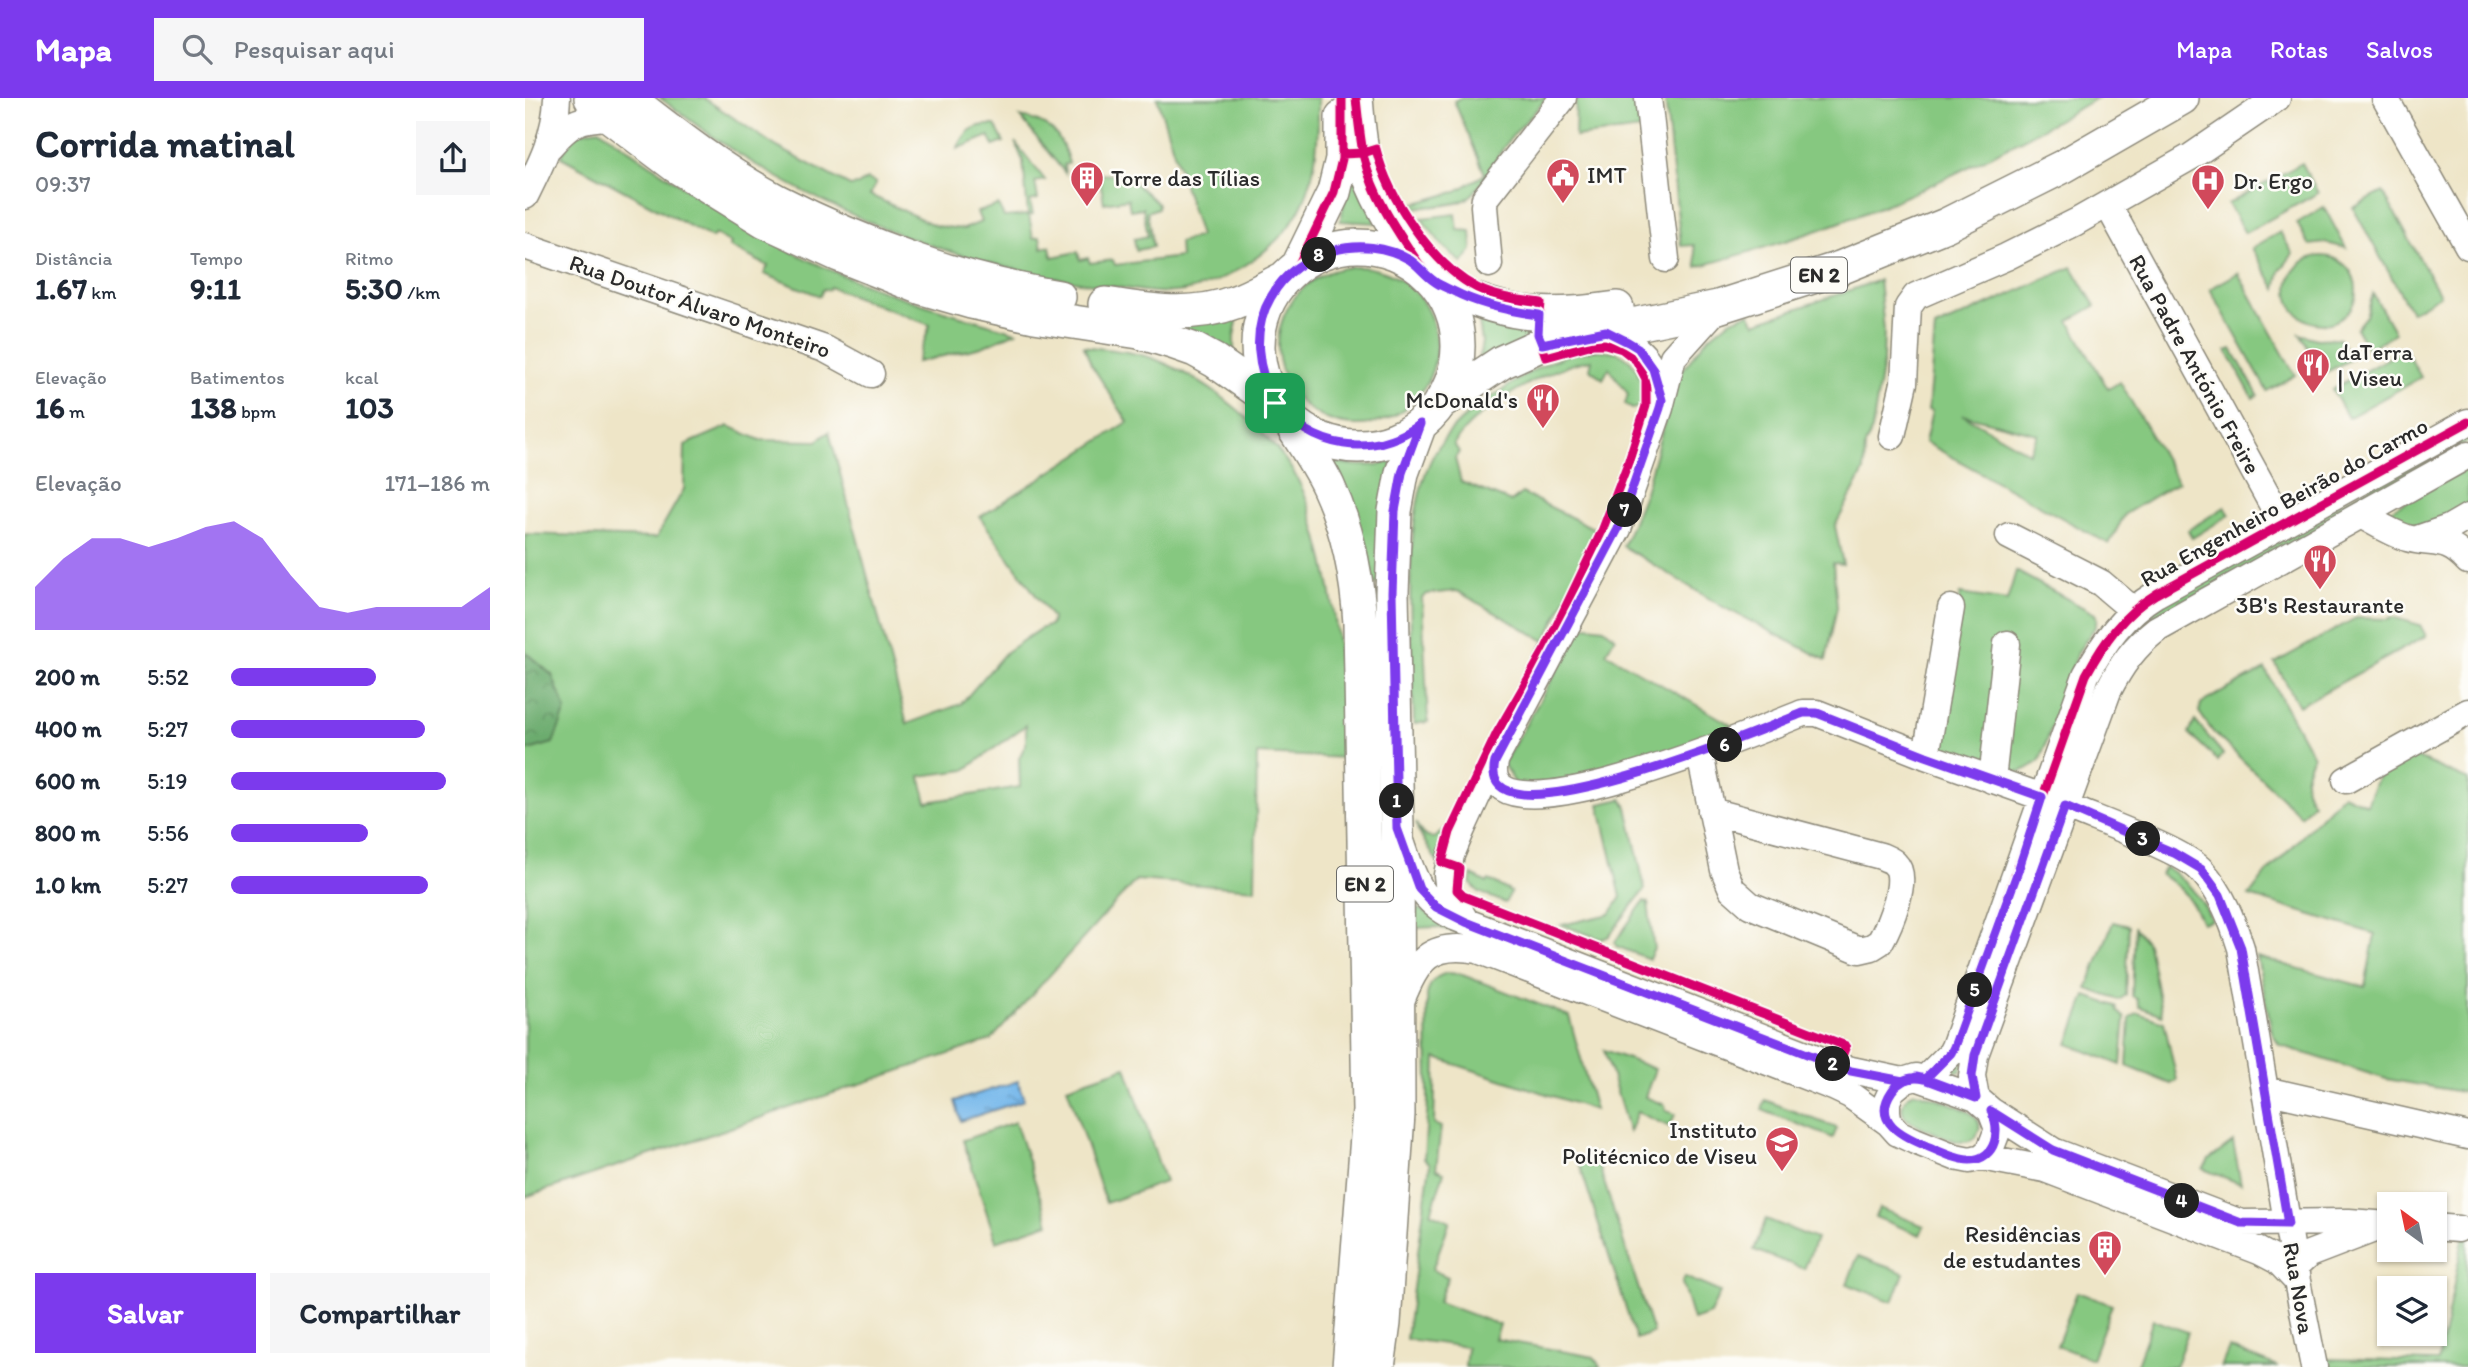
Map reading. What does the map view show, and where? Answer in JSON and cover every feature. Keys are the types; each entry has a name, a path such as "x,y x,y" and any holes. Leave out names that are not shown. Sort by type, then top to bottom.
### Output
{"main road":[{"path":"610,104 690,146 776,200 848,233 929,265 1038,294 1144,310 1195,312 1235,302 1291,272 1334,192 1342,159 1342,98"},
{"path":"1356,98 1362,146 1372,183 1391,222 1428,276"},
{"name":"EN 2","path":"1349,1367 1369,1111 1360,623 1353,560 1328,486 1265,384 1258,355 1260,325 1270,297 1291,272 1313,257 1345,247 1378,248 1408,259 1428,276 1473,300 1511,311 1543,316 1585,313 1665,300 1738,282 1873,237 2002,180 2150,98"},
{"name":"EN 2","path":"1280,410 1305,431 1338,444 1371,445 1402,436 1484,372 1519,353 1542,344 1717,307 1840,268 1946,225 2064,166 2182,98"},
{"path":"610,104 676,166 765,221 839,255 922,288 971,302 1034,316 1139,332 1195,350 1215,361 1280,410"},
{"name":"EN 2","path":"1378,1367 1384,1323 1398,1114 1397,828 1392,593 1395,511 1405,465 1430,414 1447,393 1457,363 1458,334 1449,306 1428,276"}],"street":[{"path":"525,196 555,127 557,98"},
{"path":"1489,264 1485,198 1563,98"},
{"path":"1649,98 1666,260"},
{"path":"1892,436 1904,383 1906,325 1912,299 1920,293 2006,257 2108,205 2192,156 2277,98"},
{"path":"2385,98 2468,246"},
{"path":"548,148 566,127 610,104"},
{"name":"Rua Padre António Freire","path":"2108,205 2283,524"},
{"name":"Rua Doutor Álvaro Monteiro","path":"525,246 825,349 871,373"},
{"path":"1466,922 1448,892 1447,875 1451,855 1495,762 1618,529 1662,400 1673,357 1717,307"},
{"path":"1606,331 1638,348 1653,369 1662,400"},
{"name":"Rua Engenheiro Beirão do Carmo","path":"1982,1157 1990,1150 1998,1129 1972,1076 1975,1055 2053,802 2086,675 2111,633 2133,610 2156,594 2468,422"},
{"name":"Rua Engenheiro Beirão do Carmo","path":"1889,1123 1887,1101 1892,1090 1914,1080 1951,1053 2018,871 2123,662 2139,643 2157,629 2468,455"},
{"path":"2361,515 2411,539 2449,544 2468,561"},
{"path":"2397,534 2421,538 2457,525 2468,517"},
{"path":"2009,536 2101,583 2133,610"},
{"path":"1926,756 1951,608"},
{"path":"1992,780 2007,643"},
{"path":"2346,780 2468,712"},
{"name":"Rua Nova","path":"1495,762 1495,779 1506,790 1526,796 1569,790 1700,754 1803,713 1817,713 2053,802 2174,853 2201,869 2220,895 2241,948 2314,1367"},
{"path":"1700,754 1711,811 1724,870 1732,889 1740,899 1860,950 1879,942 1901,887 1901,875 1895,864 1881,856 1711,811"},
{"path":"1397,828 1419,889 1436,907 1466,922 1851,1071 1914,1080 1984,1105 2053,1150 2241,1223 2377,1224"},
{"path":"1399,1006 1413,972 1421,962 1450,947 1478,950 1833,1087 1850,1095 1889,1123 1898,1133 1937,1150 1970,1160 1982,1157 2045,1169 2234,1240 2278,1261 2296,1274 2309,1254 2377,1229"},
{"path":"2265,1090 2468,1136"}],"green space":[{"path":"660,98 704,98 777,147 850,186 858,185 867,179 876,183 870,195 936,226 964,229 981,222 977,212 998,205 1004,217 1028,215 1023,161 1015,142 1045,180 1035,182 1038,199 1030,201 1033,214 1029,215 1033,238 1040,237 1042,248 1050,246 1052,257 1078,252 1080,260 1088,258 1090,263 1113,260 1115,265 1180,257 1179,242 1200,236 1157,98 1318,98 1318,124 1313,171 1307,192 1286,230 1269,248 1247,264 1209,284 1176,292 1159,292 1025,272 890,231 765,170"},
{"path":"1460,98 1547,98 1516,131 1471,196 1452,204 1411,208 1409,205 1455,192 1485,174 1454,101"},
{"path":"1576,98 1638,98 1642,129 1575,137"},
{"path":"1665,98 2097,98 1916,192 1796,238 1697,267 1694,245 1681,246"},
{"path":"1020,117 1047,126 1058,137 1069,163 1064,165 1065,173"},
{"path":"985,125 995,125 1004,142 994,146 989,136 957,149 968,132"},
{"path":"599,129 720,211 816,264 890,293 1016,332 982,347 917,362 930,325 830,287 828,290 823,289 820,296 764,274 768,266 729,246 731,243 715,234 712,238 561,157 574,136"},
{"path":"2302,163 2318,193 2245,233 2228,204"},
{"path":"1349,167 1376,223 1340,221 1350,179"},
{"path":"1099,174 1127,176 1158,204 1158,208 1147,212 1153,247 1136,250 1134,239 1148,236 1143,208 1130,210 1128,199 1104,203"},
{"path":"2383,192 2440,295 2411,312 2353,208"},
{"path":"2324,207 2346,248 2326,243 2309,245 2297,223"},
{"path":"1456,214 1458,230 1471,231 1472,250 1462,263 1443,246 1421,218"},
{"path":"2280,232 2293,254 2280,271 2276,289 2252,248"},
{"path":"2329,256 2350,271 2356,283 2354,303 2346,314 2329,324 2315,324 2298,314 2290,303 2288,283 2298,266 2309,258"},
{"path":"1357,267 1387,273 1413,290 1430,316 1436,346 1430,376 1413,402 1387,419 1357,425 1327,419 1301,402 1284,376 1278,346 1284,316 1301,290 1327,273"},
{"path":"2072,267 2095,306 2069,321 2108,389 2120,382 2178,482 2125,514 2109,544 1925,442 1932,411 1928,410 1935,328","holes":["1963,415 2038,434 2029,453"]},
{"path":"2238,273 2295,375 2267,391 2210,289"},
{"path":"1879,280 1884,330 1883,362 1872,430 1865,445 1864,471 1835,526 1843,564 1833,563 1837,607 1826,660 1723,607 1623,546 1645,492 1677,377 1707,339 1729,321 1749,313 1755,323"},
{"path":"968,286 1133,319 1239,312 1234,355 966,289"},
{"path":"2373,294 2395,333 2368,349 2356,328 2366,316"},
{"path":"1478,315 1566,326 1478,365 1482,342"},
{"path":"2300,334 2317,339 2339,338 2351,359 2323,374"},
{"path":"1084,346 1140,355 1179,370 1238,410 1268,439 1288,464 1308,504 1331,592 1346,758 1257,754 1255,889 1136,880 991,1040 525,1197 525,751 553,743 552,675 525,652 525,534 656,538 684,489 685,445 729,426 760,440 817,441 829,432 907,724 961,704 1006,652 1040,629 1051,625 1052,618 980,517 1128,422 1091,364","holes":["1026,725 1026,744 1019,758 1020,787 927,802 920,776 965,770"]},
{"path":"2232,349 2258,395 2253,398 2227,351"},
{"path":"2405,349 2421,377 2348,418 2332,389"},
{"path":"1595,350 1620,353 1634,365 1642,386 1639,407 1632,409 1625,404 1628,394 1609,368 1603,379 1590,369 1592,360 1576,363 1537,379 1496,404 1478,417 1454,444 1459,452 1455,458 1461,482 1511,502 1522,493 1599,531 1545,641 1457,591 1427,594 1422,598 1428,722 1414,724 1410,580 1417,504 1426,472 1445,437 1479,406 1548,362"},
{"path":"2468,432 2468,442 2118,650 2103,671 2092,696 1960,1072 1954,1071 2103,663 2146,612"},
{"path":"1328,460 1360,466 1392,462 1387,583 1367,584"},
{"path":"2468,467 2468,504 2448,516 2418,525 2398,520 2387,512"},
{"path":"2225,507 2230,515 2192,538 2188,530"},
{"path":"2016,571 2095,614 2097,619 2095,627 2078,652 2040,760 2025,770 2012,772 1984,759 1978,762 1937,747 1933,738 1960,594 2007,601"},
{"path":"2392,617 2420,625 2426,636 2299,706 2275,663 2356,618"},
{"path":"1588,626 1604,628 1615,637 1606,653 1735,727 1641,767 1520,791 1503,764 1581,629"},
{"path":"525,652 552,675 566,710 553,743 525,751"},
{"path":"2265,669 2313,756 2305,786 2313,803 2301,816 2213,732 2199,712 2201,704 2207,700"},
{"path":"2195,721 2223,754 2218,761 2189,733"},
{"path":"2413,756 2468,780 2468,1093 2386,1079 2279,1045 2272,1032 2257,957 2365,987 2375,934 2249,896 2264,876 2343,794 2367,805 2378,775"},
{"path":"1622,799 1627,807 1645,889 1608,937 1601,939 1562,925 1610,914 1621,897 1599,804"},
{"path":"1416,823 1426,836 1436,837 1443,830 1448,835 1438,863 1418,831"},
{"path":"2165,867 2193,890 2212,920 2202,923 2186,895 2161,875"},
{"path":"1472,875 1487,883 1489,880 1511,892 1505,903 1479,892 1470,883"},
{"path":"1644,901 1648,903 1654,949 1649,959 1616,946 1615,942"},
{"path":"1416,909 1472,936 1436,927 1416,928"},
{"path":"2113,922 2129,926 2126,995 2119,1000 2087,989"},
{"path":"2135,928 2148,944 2162,1015 2140,1007 2137,999 2132,996"},
{"path":"1447,973 1460,974 1569,1016 1595,1110 1436,1058 1434,1124 1441,1127 1436,1169 1444,1172 1431,1213 1450,1221 1432,1270 1448,1277 1438,1302 1500,1325 1495,1339 1594,1357 1600,1367 1465,1367 1467,1347 1406,1339 1430,1164 1424,1158 1428,1100 1427,995 1433,981"},
{"path":"2086,996 2116,1006 2125,1018 2121,1065 2068,1044"},
{"path":"2138,1013 2164,1022 2177,1080 2171,1084 2127,1066 2130,1018"},
{"path":"1604,1050 1655,1069 1645,1097 1665,1105 1666,1111 1675,1114 1670,1127 1637,1112 1629,1132"},
{"path":"1126,1067 1165,1182 1106,1203 1067,1087"},
{"path":"1915,1092 1972,1114 1979,1122 1977,1135 1970,1141 1959,1142 1908,1120 1903,1113 1903,1104 1907,1097"},
{"path":"1765,1100 1837,1128 1833,1138 1762,1110"},
{"path":"1015,1122 1049,1223 996,1241 963,1140"},
{"path":"2233,1142 2241,1184 2203,1169 2209,1160"},
{"path":"1595,1154 1653,1333 1636,1339 1578,1160"},
{"path":"1879,1208 1924,1226 1920,1235 1875,1217"},
{"path":"1766,1219 1816,1239 1804,1269 1754,1250"},
{"path":"2467,1220 2468,1367 2327,1367 2326,1359 2438,1362 2441,1346 2447,1346 2447,1318"},
{"path":"1858,1256 1904,1273 1893,1302 1847,1284"},
{"path":"1685,1277 1720,1292 1710,1314 1693,1320 1682,1283"},
{"path":"2077,1292 2112,1305 2092,1359 2057,1346"},
{"path":"2153,1320 2188,1332 2175,1367 2136,1367"},
{"path":"2229,1348 2276,1366 2277,1367 2221,1367"}],"water":[{"path":"1018,1081 1024,1100 961,1121 955,1101"}],"cycle path":[{"path":"1298,266 1334,192 1342,159 1342,98"},
{"path":"1356,98 1368,173 1389,217 1423,270"},
{"path":"1342,154 1376,149 1391,188 1414,228 1428,247 1460,277 1492,294 1541,303 1538,334 1546,357 1593,344 1605,344 1622,349 1636,360 1646,379 1646,406 1602,531 1546,648 1497,733 1450,832 1442,862 1459,868 1457,890 1463,896 1846,1046 1838,1067"},
{"path":"1925,1079 1954,1047 2086,675 2115,630 2134,610 2156,594 2468,422"}],"place":[{"name":"IMT","path":"1563,205"},
{"name":"Torre das Tílias","path":"1087,208"},
{"name":"Dr. Ergo","path":"2208,211"},
{"name":"daTerra | Viseu","path":"2313,395"},
{"name":"McDonald's","path":"1543,430"},
{"name":"3B's Restaurante","path":"2320,591"},
{"name":"Instituto Politécnico de Viseu","path":"1782,1173"},
{"name":"Residências de estudantes","path":"2105,1277"}],"route":[{"path":"1275,403 1265,384 1258,355 1260,325 1270,297 1298,266 1313,257 1345,247 1378,248 1408,259 1434,281 1473,300 1511,311 1539,315 1538,334 1542,344 1606,331 1638,348 1656,376 1662,400 1660,408 1618,529 1495,762 1495,779 1506,790 1526,796 1569,790 1700,754 1803,713 1817,713 1926,756 2042,797 1954,1047 1925,1079 1916,1077 1910,1078 1903,1081 1892,1090 1887,1101 1889,1123 1907,1137 1955,1157 1970,1160 1982,1157 1996,1139 1998,1129 1991,1111 2053,1150 2241,1223 2288,1224 2241,948 2220,895 2201,869 2174,853 2065,806 1975,1055 1972,1076 1976,1098 1916,1077 1903,1081 1851,1071 1466,922 1436,907 1419,889 1414,879 1397,828 1392,593 1395,511 1402,473 1420,424 1402,436 1371,445 1338,444 1305,431 1275,403"}]}
